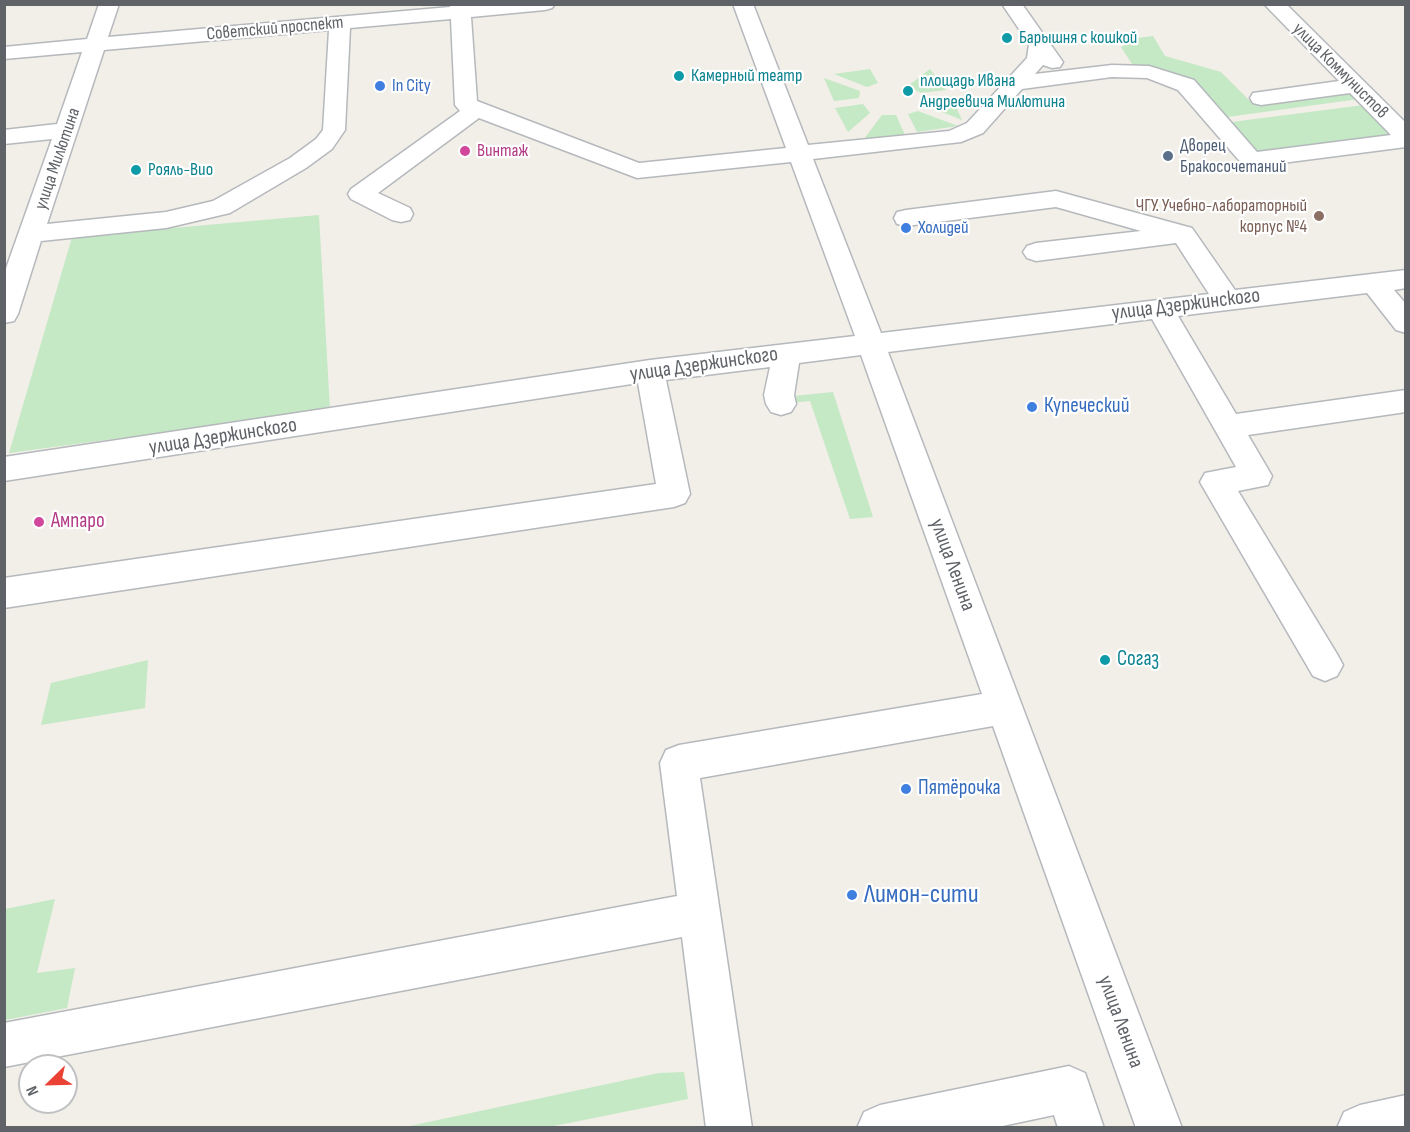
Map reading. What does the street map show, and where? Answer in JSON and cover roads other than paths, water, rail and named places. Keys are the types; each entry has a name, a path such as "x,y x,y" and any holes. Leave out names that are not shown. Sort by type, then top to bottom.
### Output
{"street":[{"name":"улица Милютина","path":"4,314 109,4"},
{"path":"294,27 297,4"},
{"name":"Советский проспект","path":"4,53 340,23 460,8 545,4"},
{"name":"улица Ленина","path":"743,4 871,343 1159,1128"},
{"path":"1012,4 1064,77"},
{"name":"улица Коммунистов","path":"1274,4 1406,139"},
{"path":"460,8 466,105 637,171 953,137 975,128 1037,59 1039,45"},
{"path":"32,234 166,220 221,207 298,163 324,144 334,130 340,23"},
{"path":"1015,83 1112,71 1149,72 1186,85 1251,160 1406,139"},
{"path":"1262,98 1354,86"},
{"path":"401,214 360,194 477,109"},
{"path":"4,137 68,130"},
{"path":"906,218 1056,199 1183,234 1227,300"},
{"path":"1036,252 1183,234"},
{"name":"улица Дзержинского","path":"4,469 650,371 1406,279"},
{"path":"1373,282 1406,323"},
{"path":"1159,308 1257,476 1216,482 1266,544 1325,665"},
{"path":"781,404 779,396 787,354"},
{"path":"4,593 674,494 650,371"},
{"path":"1229,426 1406,401"},
{"path":"729,1128 679,763 1004,707"},
{"path":"4,1045 698,913"},
{"path":"880,1128 1069,1089 1081,1128"},
{"path":"1360,1128 1406,1118"}],"place":[{"name":"Барышня с кошкой","path":"1007,38"},
{"name":"Камерный театр","path":"679,76"},
{"name":"In City","path":"380,86"},
{"name":"площадь Ивана Андреевича Милютина","path":"908,91"},
{"name":"Винтаж","path":"465,151"},
{"name":"Дворец Бракосочетаний","path":"1168,156"},
{"name":"Рояль-Вио","path":"136,170"},
{"name":"ЧГУ. Учебно-лабораторный корпус №4","path":"1319,216"},
{"name":"Холидей","path":"906,228"},
{"name":"Купеческий","path":"1032,407"},
{"name":"Ампаро","path":"39,522"},
{"name":"Согаз","path":"1105,660"},
{"name":"Пятёрочка","path":"906,789"},
{"name":"Лимон-сити","path":"852,895"}]}
